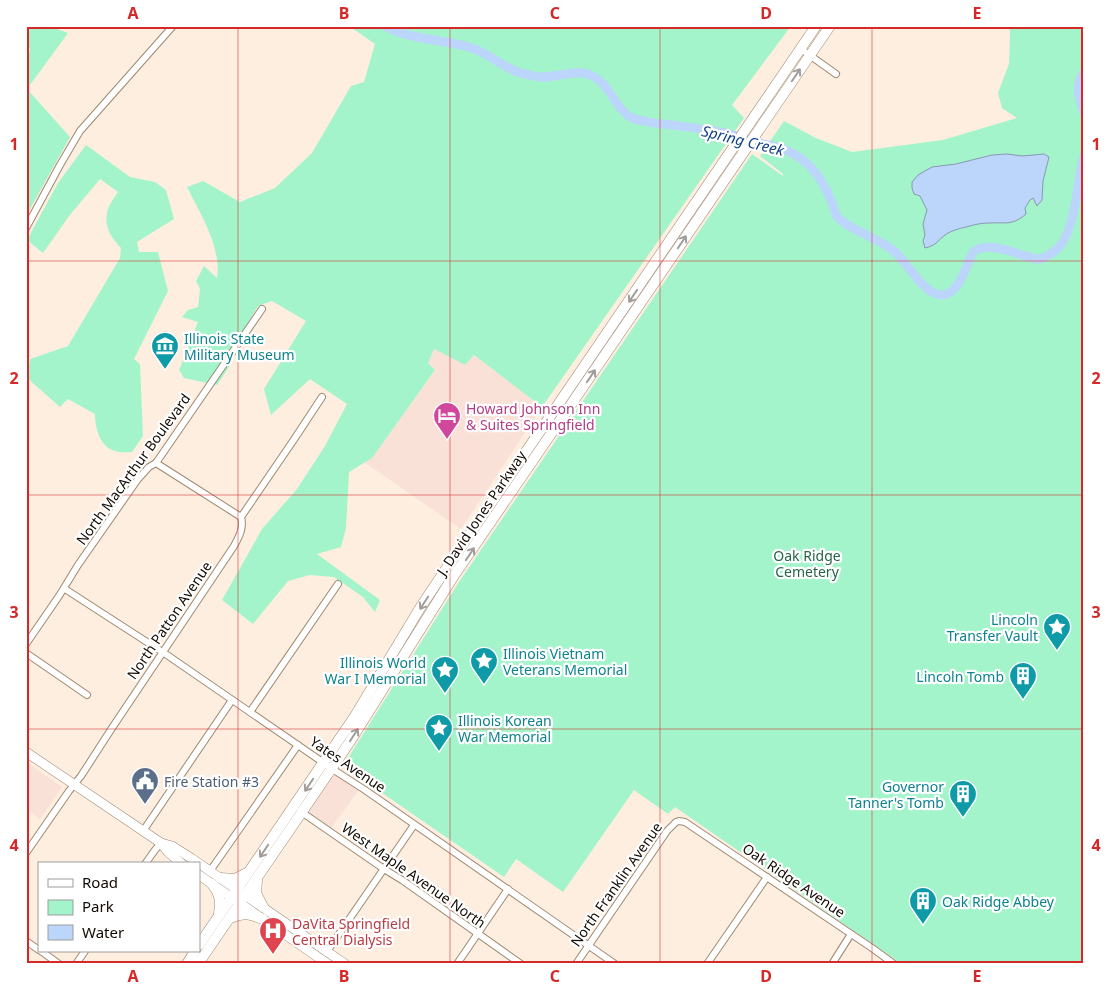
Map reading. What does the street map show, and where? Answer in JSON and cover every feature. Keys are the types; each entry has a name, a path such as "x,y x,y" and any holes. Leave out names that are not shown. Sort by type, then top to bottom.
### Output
{"main road":[{"name":"J. David Jones Parkway","path":"328,765 366,718 453,577 769,116 805,53 816,26"},
{"name":"J. David Jones Parkway","path":"238,896 328,765 420,608 442,575 729,154 805,53 830,26"},
{"path":"26,752 161,843 172,846 196,862"},
{"path":"161,843 180,862"},
{"path":"200,864 210,871 216,881 215,888 221,904 219,916"},
{"path":"216,881 254,874 257,895 263,907"},
{"path":"200,875 216,881 238,896 263,919 324,962"},
{"path":"238,896 263,907 345,964"},
{"path":"200,944 219,916 238,896"},
{"path":"198,964 230,918 238,896"},
{"path":"230,918 251,914 263,919"},
{"path":"187,964 194,952"}],"street":[{"path":"26,228 80,131 173,26"},
{"path":"805,53 836,74"},
{"name":"North MacArthur Boulevard","path":"26,644 64,589 78,565 138,480 149,467 156,463 262,310"},
{"name":"North Patton Avenue","path":"26,853 234,546 241,530 241,517 322,397"},
{"path":"156,463 241,517"},
{"path":"250,712 338,584"},
{"name":"Yates Avenue","path":"64,589 163,652 615,964"},
{"path":"26,653 87,695"},
{"path":"143,831 232,700"},
{"path":"210,871 298,745"},
{"name":"West Maple Avenue North","path":"298,810 521,964"},
{"name":"Oak Ridge Avenue","path":"680,821 702,832 894,964"},
{"name":"North Franklin Avenue","path":"576,964 661,839 673,824 680,821"},
{"path":"324,962 327,951 414,825"},
{"path":"146,862 161,843"},
{"path":"707,964 767,877"},
{"path":"457,964 508,890"},
{"path":"832,964 852,934"},
{"path":"26,941 38,949"},
{"path":"43,952 59,964"},
{"path":"76,964 84,952"}],"shaded area":[{"path":"434,349 465,365 474,355 542,407 461,529 364,462 372,457 435,371 428,363"},
{"path":"26,762 62,787 40,819 26,809"},
{"path":"331,776 337,776 359,790 331,828 309,812 309,808"}],"green space":[{"path":"26,26 49,26 68,33 27,89 70,137 26,216 26,60 30,49 26,43"},
{"path":"349,26 423,26 428,28 430,26 791,26 732,105 744,118 542,407 474,355 465,365 434,349 428,363 435,370 372,458 349,472 346,528 341,547 317,554 380,600 375,612 363,597 334,577 310,575 288,581 253,624 222,600 262,529 297,489 325,446 347,404 310,379 271,415 264,389 306,321 272,301 258,306 230,352 231,364 217,385 184,378 179,370 198,322 182,317 188,310 198,307 200,289 196,281 204,266 217,278 218,267 209,231 187,187 203,181 240,202 275,188 312,153 351,86 364,82 375,44"},
{"name":"Oak Ridge Cemetery","path":"1009,26 1084,26 1084,958 1080,964 902,964 675,807 668,814 634,790 563,892 516,859 504,877 343,766 459,582 752,154 783,176 783,174 760,156 784,121 816,138 852,152 943,140 1017,118 1002,108 998,93 1009,64"},
{"path":"86,145 130,177 155,182 166,190 174,219 137,242 139,252 158,252 168,291 134,359 140,364 143,436 132,452 119,452 110,449 99,436 95,414 68,399 60,407 26,377 30,359 68,346 120,258 121,248 110,232 106,218 111,202 118,192 100,179 69,216 43,253 27,240 58,183"}],"water":[{"path":"1044,154 1049,157 1043,181 1042,200 1037,206 1033,198 1025,208 1026,214 1017,220 1009,223 987,223 957,229 925,248 923,224 927,210 920,196 914,194 912,188 912,182 918,175 932,167 956,164 992,155 1022,156"}],"waterway":[{"name":"Spring Creek","path":"385,26 417,37 472,48 486,54 511,70 525,74 543,77 577,73 588,74 602,83 620,108 634,119 726,133 790,152 798,156 816,173 829,195 836,214 841,220 894,251 916,278 936,294 943,295 953,290 960,281 973,253 981,248 1002,249 1037,259 1046,257 1057,249 1068,231 1072,218 1084,155"},
{"name":"Spring Creek","path":"1084,72 1078,88 1084,113"}],"place":[{"name":"Illinois State Military Museum","path":"165,370"},
{"name":"Howard Johnson Inn & Suites Springfield","path":"447,440"},
{"name":"Lincoln Transfer Vault","path":"1057,651"},
{"name":"Illinois Vietnam Veterans Memorial","path":"484,685"},
{"name":"Illinois World War I Memorial","path":"445,694"},
{"name":"Lincoln Tomb","path":"1023,700"},
{"name":"Illinois Korean War Memorial","path":"439,752"},
{"name":"Fire Station #3","path":"145,805"},
{"name":"Governor Tanner's Tomb","path":"963,818"},
{"name":"Oak Ridge Abbey","path":"923,925"},
{"name":"DaVita Springfield Central Dialysis","path":"273,955"}]}
